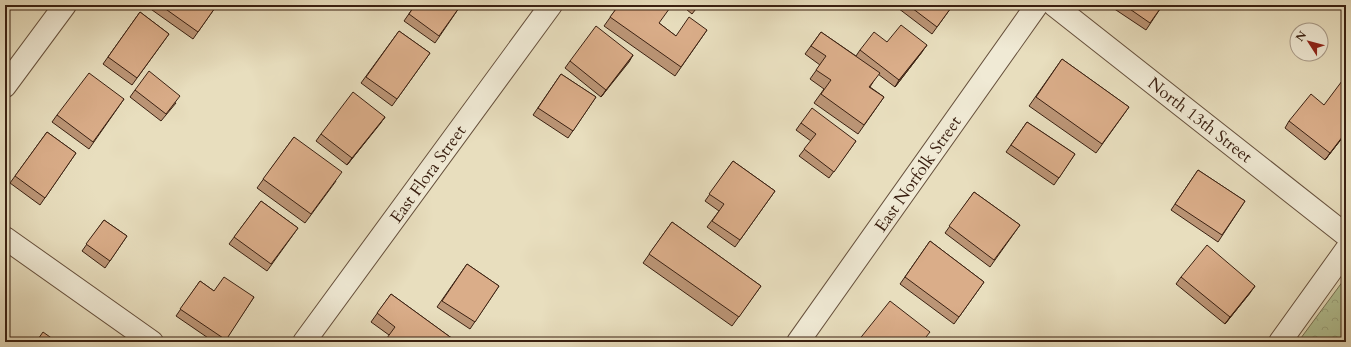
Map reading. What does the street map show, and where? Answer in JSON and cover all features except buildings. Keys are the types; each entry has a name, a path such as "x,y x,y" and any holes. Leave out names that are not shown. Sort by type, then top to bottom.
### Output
{"street":[{"path":"5,86 65,5"},
{"name":"East Flora Street","path":"304,342 551,5"},
{"name":"East Norfolk Street","path":"798,342 1038,5"},
{"name":"North 13th Street","path":"1054,5 1346,235"},
{"path":"5,238 152,342"},
{"path":"1280,342 1346,250"}],"green space":[{"path":"1346,277 1346,342 1298,342"}]}
